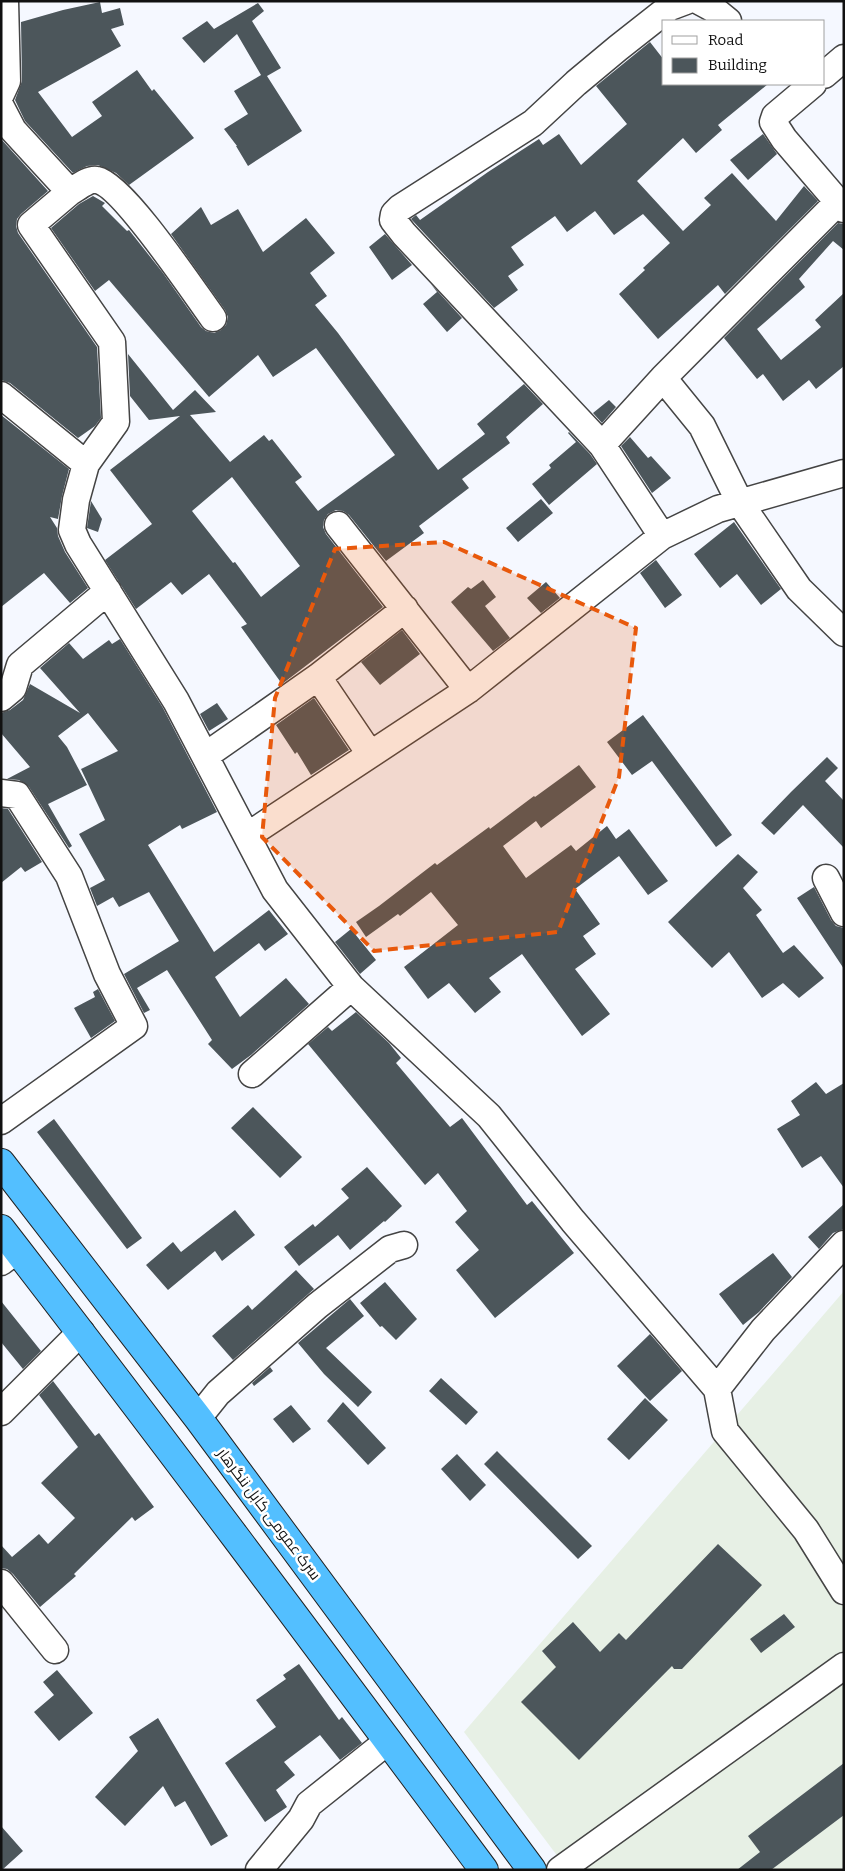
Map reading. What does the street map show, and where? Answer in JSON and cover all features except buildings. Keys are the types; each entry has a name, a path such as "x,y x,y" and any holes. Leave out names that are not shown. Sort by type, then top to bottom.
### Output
{"highway":[{"name":"سرک عمومی کابل ننگرهار","path":"1,1162 198,1418 532,1870"},
{"path":"7,1247 81,1332 240,1541 484,1870"}],"street":[{"path":"1,94 7,81 5,1"},
{"path":"662,536 602,445 393,220 394,214 400,208 533,123 576,83 626,42 670,7 686,1"},
{"path":"700,1 727,20"},
{"path":"825,74 844,58"},
{"path":"602,445 663,378 841,206 784,139 773,122 775,116 801,88"},
{"path":"1,107 13,130 70,192"},
{"path":"213,318 133,210 112,188 99,180 92,179 70,192 31,225 112,342 116,422 86,464 76,500 72,530 78,544 176,701 276,890 351,987 489,1116 572,1221 717,1389 725,1431 806,1530 844,1592"},
{"path":"663,378 702,426 740,503 799,589 844,633"},
{"path":"1,395 86,464"},
{"path":"247,836 468,690 662,536 718,509 844,473"},
{"path":"338,524 468,690"},
{"path":"1,698 13,688 20,665 108,592"},
{"path":"205,756 318,677 405,609"},
{"path":"318,677 370,754"},
{"path":"1,793 17,795 69,876 107,974 134,1026 1,1121"},
{"path":"826,878 844,913"},
{"path":"252,1074 351,987"},
{"path":"717,1389 763,1330 844,1244"},
{"path":"198,1418 218,1393 317,1306 390,1250 404,1245"},
{"path":"1,1412 81,1332"},
{"path":"1,1583 55,1650"},
{"path":"560,1870 844,1666"},
{"path":"259,1870 301,1819 308,1804 388,1741"}],"highlighted area":[{"path":"444,542 636,628 619,777 558,932 374,951 262,837 275,698 335,549"}],"shaded area":[{"path":"844,1291 844,1870 568,1870 464,1732"}]}
